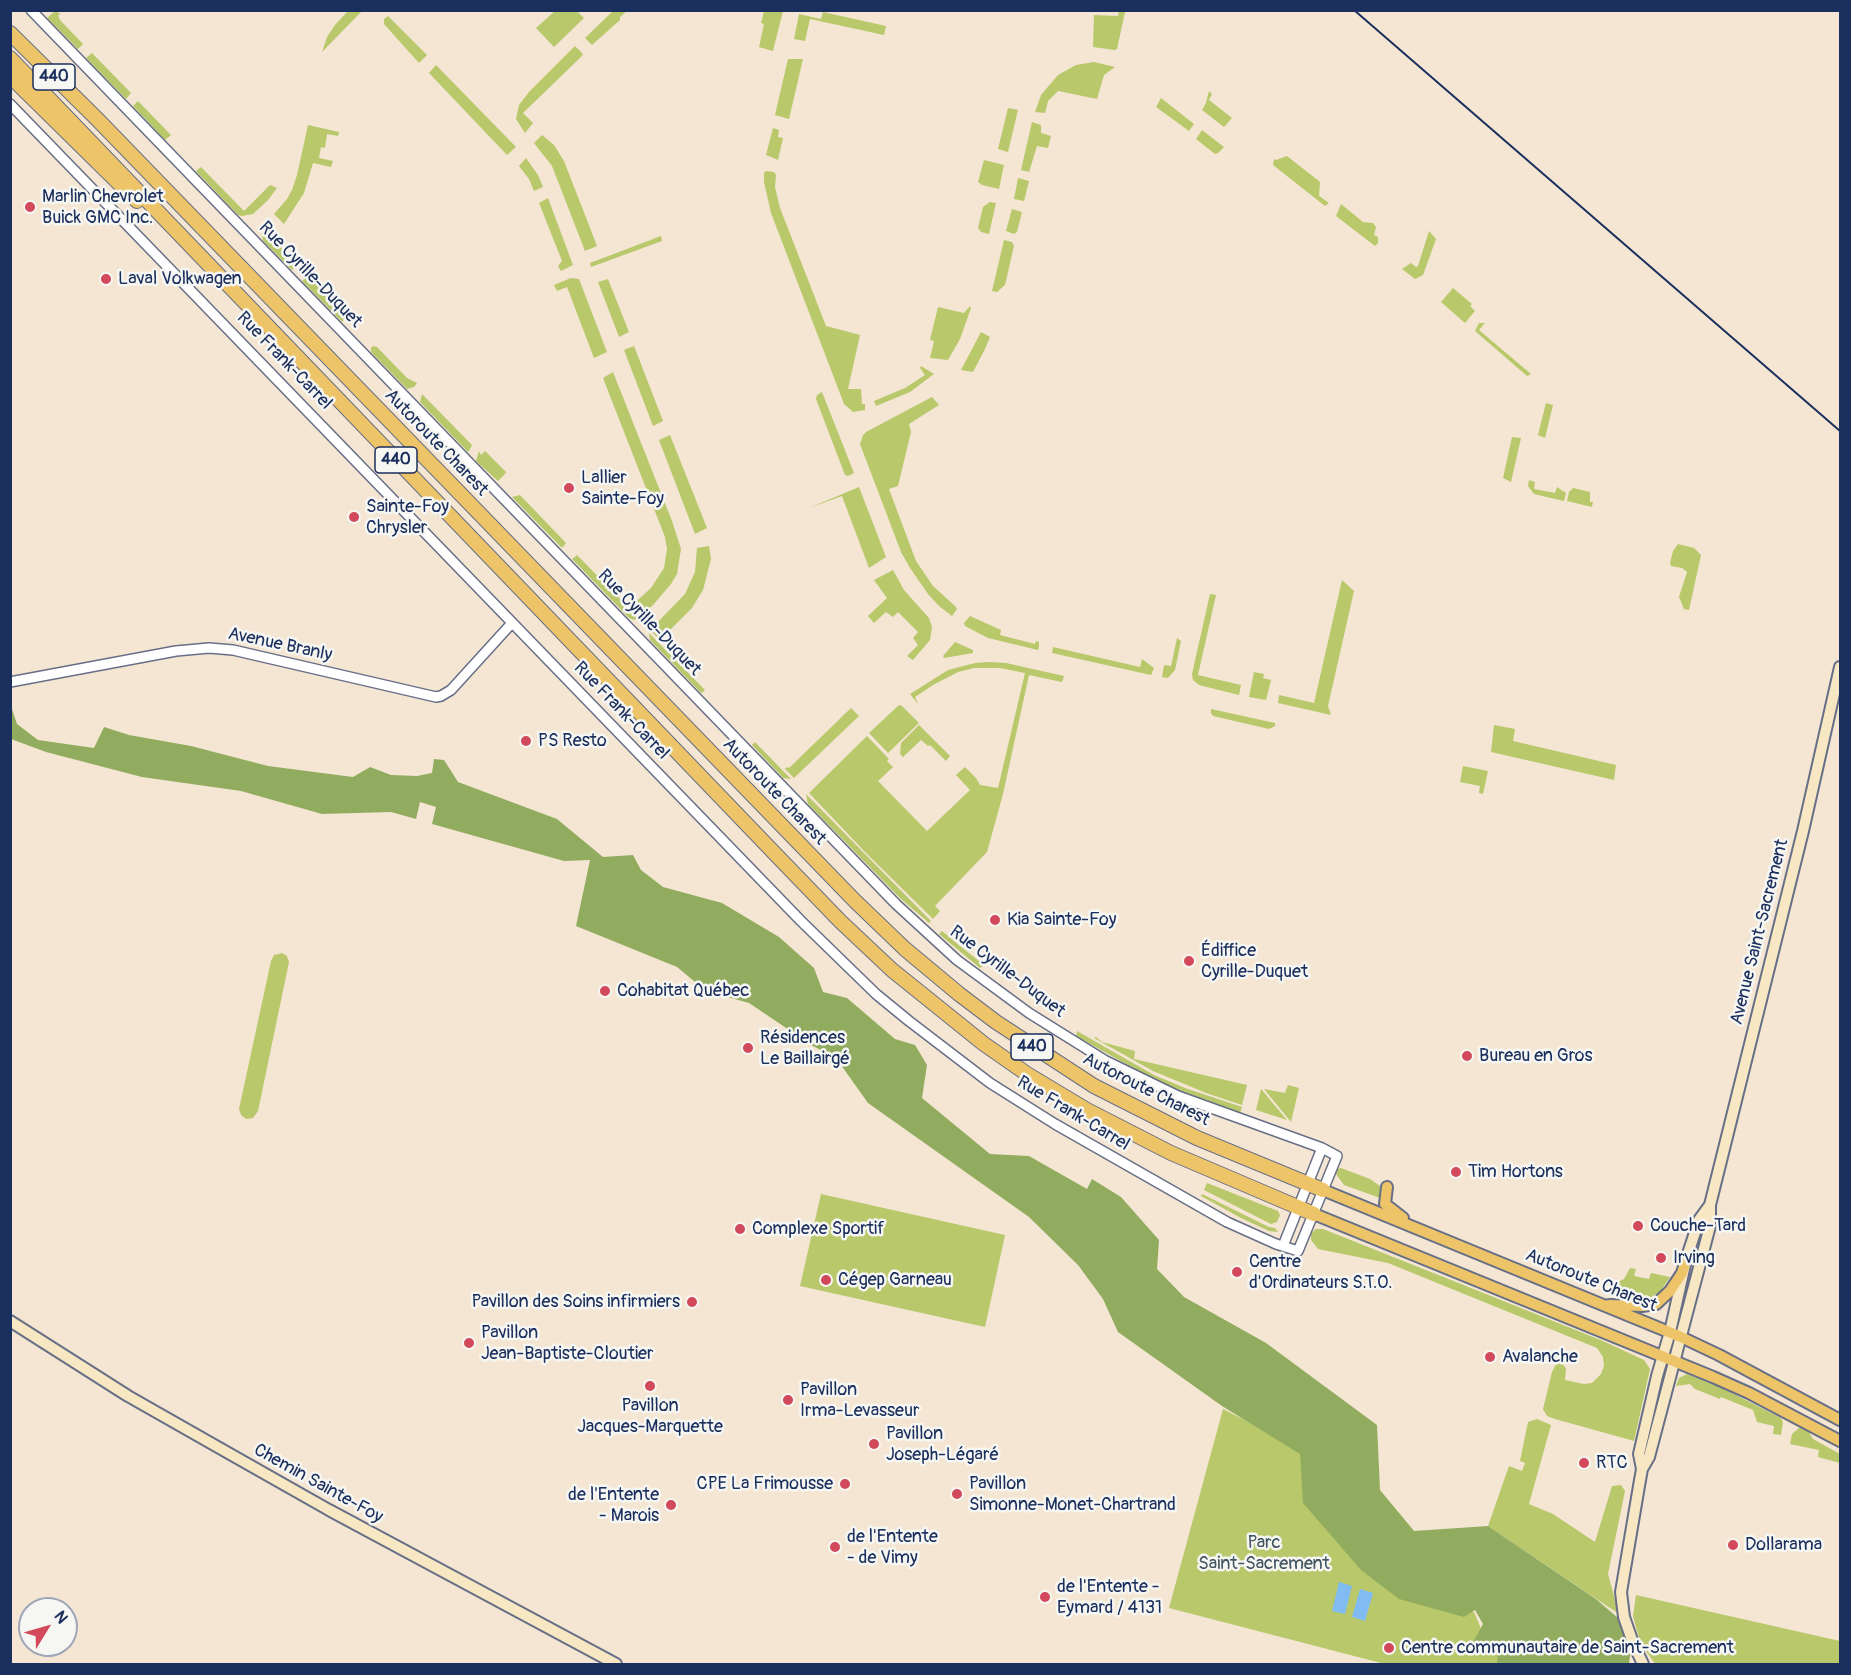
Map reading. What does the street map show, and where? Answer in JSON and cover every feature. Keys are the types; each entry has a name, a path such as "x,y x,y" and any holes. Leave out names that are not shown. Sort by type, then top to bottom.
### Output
{"highway":[{"path":"10,22 98,120"},
{"name":"Autoroute Charest","path":"10,33 98,120 855,901 905,949 996,1022 1087,1082 1176,1128 1323,1190"},
{"name":"440","path":"10,58 833,914 910,986 1003,1057 1087,1110 1193,1163 1314,1214"},
{"path":"10,76 122,188 208,263"}],"main road":[{"name":"Avenue Saint-Sacrement","path":"1643,1665 1624,1617 1622,1592 1642,1470 1649,1457 1710,1226 1710,1205 1803,831 1840,667"},
{"path":"1387,1187 1385,1204 1424,1232"},
{"name":"Autoroute Charest","path":"1323,1190 1670,1332 1729,1360 1840,1420"},
{"name":"Avenue Saint-Sacrement","path":"1642,1470 1639,1454 1686,1260 1699,1220 1710,1205"},
{"path":"1314,1214 1674,1360 1749,1393 1840,1441"},
{"path":"1600,1305 1656,1304 1670,1291 1682,1273 1686,1260"},
{"name":"Chemin Sainte-Foy","path":"10,1321 128,1396 616,1665"}],"street":[{"name":"Rue Cyrille-Duquet","path":"31,10 888,895 957,960 1029,1012 1106,1061 1178,1096 1337,1155 1314,1214"},
{"name":"Rue Frank-Carrel","path":"10,104 801,921 860,979 909,1022 990,1083 1055,1124 1210,1213 1244,1230 1298,1251 1314,1214"},
{"name":"Avenue Branly","path":"10,682 176,651 209,648 233,650 429,696 441,696 451,690 512,623"},
{"path":"1283,1246 1322,1148"}],"green space":[{"path":"614,10 627,11 592,45 585,38"},
{"path":"55,11 61,14 58,15 60,20 83,44 78,49 47,18"},
{"path":"348,11 362,11 322,52 327,37"},
{"path":"555,11 577,11 584,18 554,47 536,28"},
{"path":"764,11 783,11 773,51 759,47"},
{"path":"1119,11 1125,12 1117,49 1093,47 1094,15 1118,16"},
{"path":"823,12 886,26 884,35 810,19 805,41 794,39 799,14 821,19"},
{"path":"388,16 427,55 419,63 384,24 384,19"},
{"path":"575,46 583,54 582,56 523,113 533,123 525,133 516,119 519,105"},
{"path":"92,53 131,93 126,99 86,58"},
{"path":"788,59 803,59 789,119 775,115"},
{"path":"1094,62 1115,67 1104,75 1097,99 1058,91 1048,101 1045,113 1035,112 1041,95 1058,75 1076,65"},
{"path":"436,65 516,147 507,155 429,73"},
{"path":"1209,91 1212,94 1209,100 1232,118 1224,127 1202,110"},
{"path":"1161,98 1194,124 1189,131 1156,107"},
{"path":"138,101 171,135 165,140 133,106"},
{"path":"1008,108 1018,110 1008,152 998,149"},
{"path":"1032,122 1041,125 1041,133 1051,136 1048,148 1037,146 1029,172 1021,170"},
{"path":"308,125 339,132 338,136 327,134 325,148 321,147 319,158 333,161 331,167 313,163 304,193 284,224 274,214 292,190"},
{"path":"773,128 779,130 778,137 783,138 778,160 766,155"},
{"path":"1202,130 1224,147 1218,153 1215,154 1196,139"},
{"path":"542,135 554,145 564,161 597,246 585,251 552,166 534,143"},
{"path":"1287,156 1320,182 1319,196 1329,203 1325,206 1273,165 1274,159"},
{"path":"526,158 543,187 534,191 529,179 519,166"},
{"path":"984,160 1004,165 999,189 978,182"},
{"path":"201,167 244,211 270,185 277,188 253,214 238,215 196,171"},
{"path":"766,171 774,172 776,175 775,187 780,208 826,326 860,335 848,389 861,389 862,404 865,404 865,410 853,412 844,404 771,213 764,182"},
{"path":"1018,178 1029,181 1024,201 1014,199"},
{"path":"548,198 573,265 561,271 558,266 562,261 539,203"},
{"path":"990,202 996,203 989,234 981,232 978,228 983,207"},
{"path":"1341,204 1363,222 1373,223 1376,227 1374,235 1378,237 1378,243 1375,246 1336,216"},
{"path":"1012,209 1022,212 1017,232 1014,234 1006,231"},
{"path":"266,222 278,235 274,240 298,265 292,270 263,241 261,230"},
{"path":"1429,231 1436,239 1423,275 1415,279 1402,269 1411,263 1418,266"},
{"path":"661,236 662,241 591,267 590,263"},
{"path":"1004,240 1012,242 1014,246 1005,285 997,292 992,291"},
{"path":"308,276 316,284 318,283 345,314 342,322 302,281"},
{"path":"571,278 579,279 607,352 594,358 567,287 557,291 554,285"},
{"path":"608,279 629,332 619,337 598,282"},
{"path":"1453,288 1472,304 1470,306 1475,311 1465,323 1441,302"},
{"path":"970,306 971,308 960,339 948,360 930,358 934,341 930,340 938,307 964,313"},
{"path":"1479,323 1485,323 1479,330 1531,374 1527,376 1475,331"},
{"path":"981,332 990,337 973,372 961,370"},
{"path":"373,346 377,347 407,378 417,383 414,387 407,389 371,352"},
{"path":"634,346 663,421 653,426 624,350"},
{"path":"921,366 934,374 910,392 876,406 874,401 905,388 925,375"},
{"path":"613,372 681,549 677,574 671,584 653,605 634,620 629,618 572,559 577,555 629,608 651,588 664,568 667,549 665,537 603,378"},
{"path":"822,392 854,473 848,476 845,475 816,399 817,395"},
{"path":"422,394 472,445 468,452 420,402"},
{"path":"932,397 939,405 909,424 911,432 898,486 889,489 916,561 933,586 956,607 952,616 928,594 901,552 860,444 866,432"},
{"path":"1546,403 1553,405 1545,438 1538,435"},
{"path":"670,435 707,528 695,534 659,440"},
{"path":"1512,437 1521,438 1511,482 1503,478"},
{"path":"479,451 481,455 485,451 506,472 498,481 476,461"},
{"path":"1529,480 1535,482 1534,489 1555,493 1557,487 1566,493 1564,501 1534,494 1528,486"},
{"path":"859,487 886,557 869,568 842,496 809,508"},
{"path":"1573,488 1590,492 1592,507 1567,501 1569,492"},
{"path":"520,495 566,543 562,548 512,497"},
{"path":"1678,544 1694,548 1701,555 1689,610 1684,609 1679,597 1687,572 1682,568 1671,566 1670,563 1673,551"},
{"path":"709,546 711,559 703,590 692,608 660,640 650,630 685,594 695,572 697,548"},
{"path":"893,570 904,590 929,618 932,627 930,640 913,660 907,656 918,645 913,638 918,632 898,612 893,617 886,612 874,623 868,616 887,598 874,580"},
{"path":"1342,580 1354,591 1328,706 1331,715 1278,703 1279,695 1314,703"},
{"path":"1210,594 1216,595 1198,675 1241,685 1239,695 1199,685 1193,680 1192,674"},
{"path":"970,616 1001,630 1000,635 1035,644 1036,641 1039,642 1038,650 988,638 965,626 964,623"},
{"path":"649,633 705,690 703,692 701,693 650,640"},
{"path":"1177,638 1181,641 1175,670 1168,678 1162,677 1164,665 1171,666"},
{"path":"955,642 973,650 973,653 944,658 943,656"},
{"path":"1053,647 1140,667 1142,659 1154,668 1151,675 1052,653"},
{"path":"989,662 1006,663 1064,676 1062,682 1029,675 1003,794 987,852 935,906 940,911 933,919 809,793 867,736 889,759 887,761 893,767 878,781 927,831 970,790 956,775 965,767 980,785 998,788 1025,673 1000,668 974,668 958,672 933,685 915,697 918,704 910,694 948,670"},
{"path":"1254,672 1264,674 1263,678 1271,680 1266,700 1249,697"},
{"path":"10,703 17,724 38,740 94,748 104,727 129,735 191,746 268,766 353,777 370,767 391,775 417,776 432,773 434,759 444,760 458,782 557,819 603,857 633,855 641,870 663,887 722,903 779,937 814,968 823,992 847,998 895,1039 915,1045 927,1065 922,1098 990,1154 1029,1156 1087,1189 1092,1179 1121,1197 1159,1240 1157,1269 1184,1297 1266,1343 1377,1425 1380,1490 1414,1531 1488,1526 1596,1599 1618,1618 1631,1648 1629,1664 1497,1664 1498,1652 1482,1651 1473,1642 1483,1624 1475,1610 1464,1617 1399,1599 1361,1570 1303,1503 1300,1454 1222,1406 1118,1332 1103,1299 1078,1265 1029,1217 868,1103 836,1058 813,1046 749,1003 706,991 677,967 576,926 590,860 564,861 432,824 436,807 420,802 416,819 391,812 322,814 241,791 142,777 46,752 11,739"},
{"path":"899,705 919,723 888,753 869,733"},
{"path":"851,708 859,716 794,778 785,769 789,768"},
{"path":"1211,709 1275,723 1275,726 1269,729 1213,716"},
{"path":"919,725 950,756 946,761 930,745 928,746 921,740 903,757 900,754 901,743"},
{"path":"1494,725 1515,729 1513,741 1616,765 1614,780 1491,752"},
{"path":"755,742 791,779 783,778 752,745"},
{"path":"1463,766 1488,771 1483,794 1479,793 1480,786 1460,782"},
{"path":"806,794 931,921 929,923 900,898 808,804"},
{"path":"942,931 984,965 980,968 939,934"},
{"path":"282,953 287,956 289,962 258,1111 253,1118 246,1119 241,1115 239,1109 271,961 274,955"},
{"path":"1077,1031 1154,1075 1242,1107 1240,1113 1184,1093 1151,1078 1076,1036"},
{"path":"1094,1038 1102,1042 1135,1051 1134,1059 1247,1085 1242,1105 1153,1071"},
{"path":"1288,1085 1299,1088 1291,1122 1264,1089 1285,1093"},
{"path":"1261,1089 1287,1120 1256,1110"},
{"path":"1341,1168 1370,1179 1380,1186 1380,1198 1344,1185 1336,1174 1337,1169"},
{"path":"1207,1183 1278,1211 1280,1215 1277,1222 1271,1224 1204,1190"},
{"path":"821,1194 1005,1235 985,1327 800,1286"},
{"path":"1202,1194 1275,1228 1278,1232 1269,1231 1241,1218 1201,1196"},
{"path":"1316,1229 1323,1229 1466,1286 1603,1341 1644,1360 1650,1369 1634,1441 1555,1419 1547,1416 1543,1409 1552,1372 1559,1358 1566,1369 1565,1380 1584,1384 1592,1383 1601,1374 1604,1366 1603,1357 1597,1348 1388,1263 1318,1249 1311,1240 1311,1233"},
{"path":"1630,1268 1636,1269 1634,1276 1649,1279 1651,1273 1670,1277 1660,1292 1644,1298 1611,1285 1624,1279"},
{"path":"1687,1374 1720,1387 1781,1418 1783,1422 1781,1435 1773,1434 1774,1426 1757,1422 1753,1410 1695,1389 1690,1384 1676,1386 1679,1378"},
{"name":"Parc Saint-Sacrement","path":"1223,1409 1302,1449 1400,1584 1474,1612 1485,1638 1506,1652 1503,1664 1385,1664 1169,1608"},
{"path":"1537,1419 1551,1425 1529,1504 1553,1514 1595,1542 1612,1486 1621,1485 1625,1491 1608,1574 1619,1614 1488,1526 1509,1466 1522,1471 1525,1463 1520,1461 1528,1422"},
{"path":"1800,1427 1809,1432 1813,1439 1840,1454 1840,1463 1818,1457 1819,1450 1790,1444 1792,1434"},
{"path":"1636,1595 1840,1641 1840,1664 1655,1664 1640,1642 1633,1616"}],"water":[{"path":"1339,1582 1352,1586 1345,1614 1332,1611"},
{"path":"1360,1589 1373,1593 1365,1621 1352,1617"}],"railway":[{"path":"1354,10 1840,431"}],"place":[{"name":"Marlin Chevrolet Buick GMC Inc.","path":"30,207"},
{"name":"Laval Volkwagen","path":"106,279"},
{"name":"Lallier Sainte-Foy","path":"569,488"},
{"name":"Sainte-Foy Chrysler","path":"354,517"},
{"name":"PS Resto","path":"526,741"},
{"name":"Kia Sainte-Foy","path":"995,920"},
{"name":"Édiffice Cyrille-Duquet","path":"1189,961"},
{"name":"Cohabitat Québec","path":"605,991"},
{"name":"Résidences Le Baillairgé","path":"748,1048"},
{"name":"Bureau en Gros","path":"1467,1056"},
{"name":"Tim Hortons","path":"1456,1172"},
{"name":"Couche-Tard","path":"1638,1226"},
{"name":"Complexe Sportif","path":"740,1229"},
{"name":"Irving","path":"1661,1258"},
{"name":"Centre d'Ordinateurs S.T.O.","path":"1237,1272"},
{"name":"Cégep Garneau","path":"826,1280"},
{"name":"Pavillon des Soins infirmiers","path":"692,1302"},
{"name":"Pavillon Jean-Baptiste-Cloutier","path":"469,1343"},
{"name":"Avalanche","path":"1490,1357"},
{"name":"Pavillon Jacques-Marquette","path":"650,1386"},
{"name":"Pavillon Irma-Levasseur","path":"788,1400"},
{"name":"Pavillon Joseph-Légaré","path":"874,1444"},
{"name":"RTC","path":"1584,1463"},
{"name":"CPE La Frimousse","path":"845,1484"},
{"name":"Pavillon Simonne-Monet-Chartrand","path":"957,1494"},
{"name":"de l'Entente - Marois","path":"671,1505"},
{"name":"Dollarama","path":"1733,1545"},
{"name":"de l'Entente - de Vimy","path":"835,1547"},
{"name":"de l'Entente - Eymard / 4131","path":"1045,1597"},
{"name":"Centre communautaire de Saint-Sacrement","path":"1389,1648"}]}
